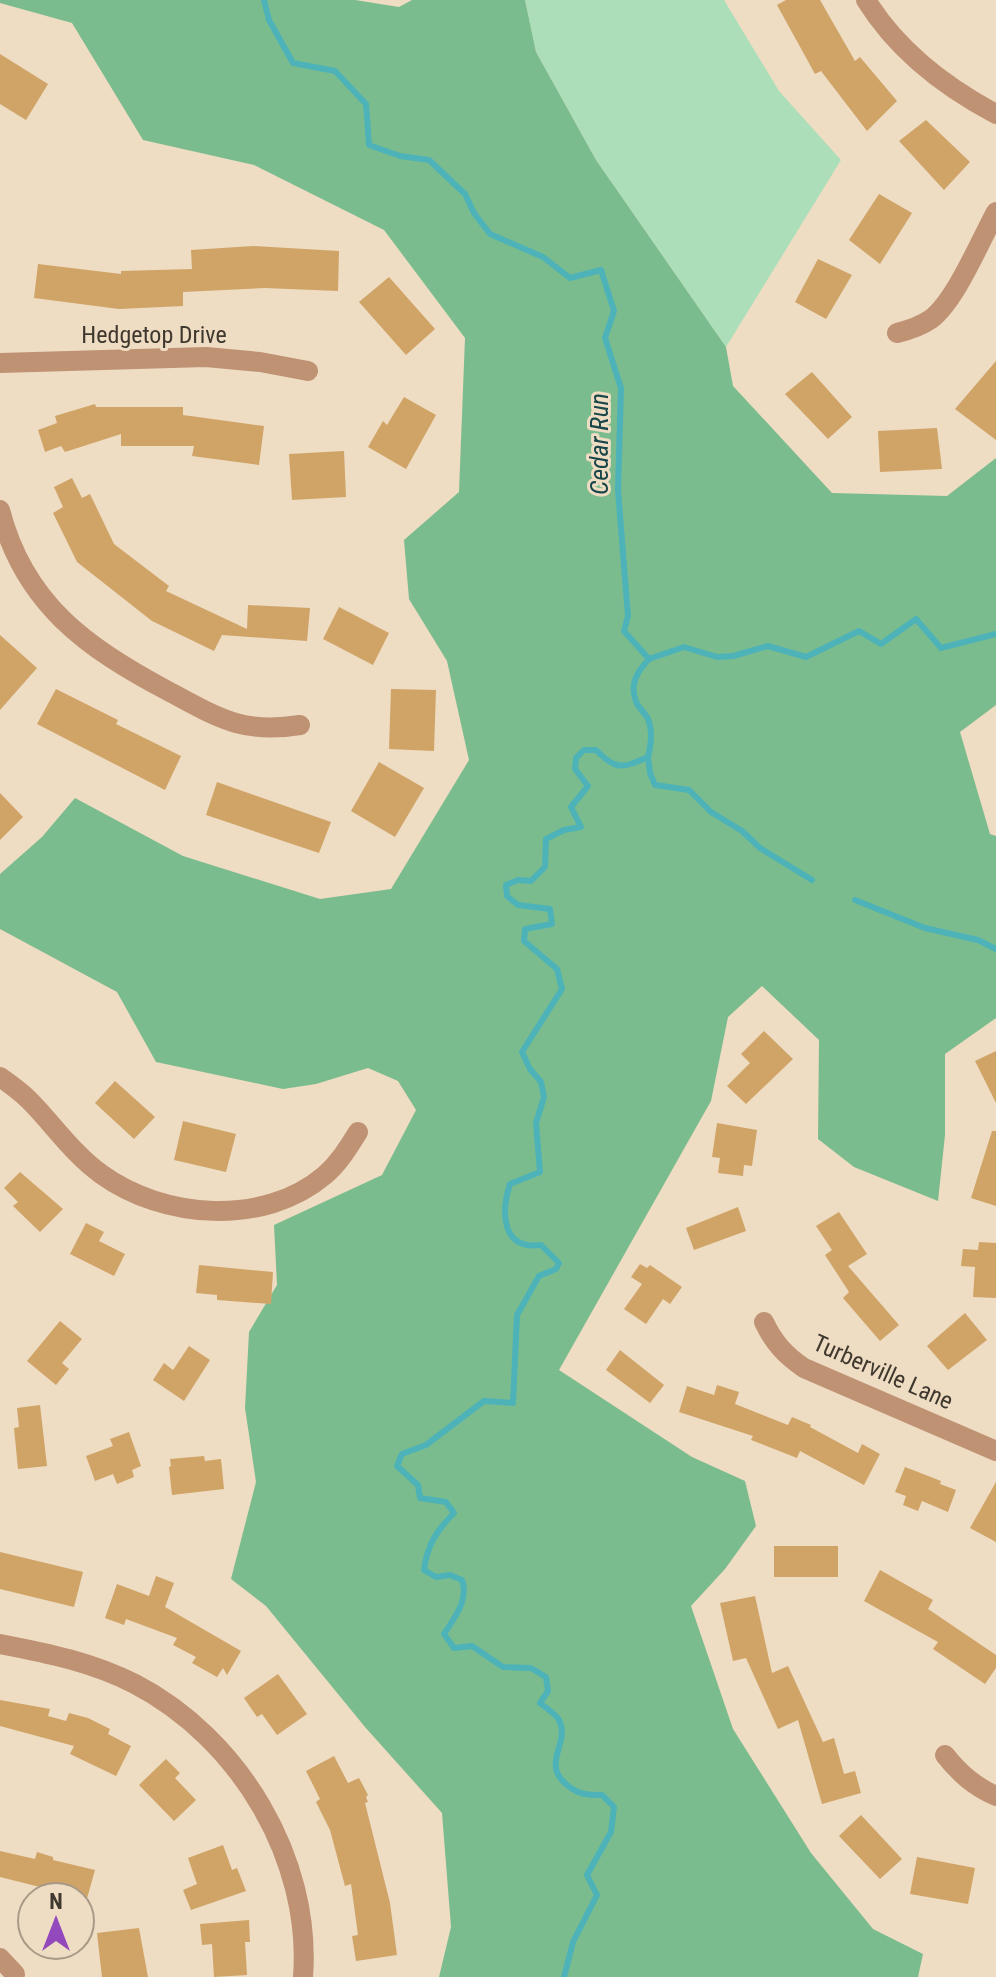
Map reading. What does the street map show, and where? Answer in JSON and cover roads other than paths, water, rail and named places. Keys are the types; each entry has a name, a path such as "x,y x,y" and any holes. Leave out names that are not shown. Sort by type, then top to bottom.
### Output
{"street":[{"path":"866,0 898,41 929,70 959,93 996,114"},
{"path":"897,333 931,318 947,303 996,212"},
{"name":"Hedgetop Drive","path":"0,363 206,357 308,371"},
{"path":"0,510 17,556 34,585 53,611 97,650 226,722 250,728 300,725"},
{"path":"0,1077 27,1097 83,1160 103,1176 134,1194 180,1208 233,1210 280,1200 305,1189 335,1165 358,1132"},
{"name":"Turberville Lane","path":"764,1322 772,1339 786,1356 804,1368 995,1446"},
{"path":"0,1644 59,1655 93,1665 134,1683 185,1717 217,1747 264,1810 282,1847 302,1926 303,1977"},
{"path":"945,1755 966,1779 996,1796"},
{"path":"0,1958 15,1974"}],"waterway":[{"name":"Cedar Run","path":"264,0 269,20 293,63 335,71 366,104 369,145 400,156 429,160 465,194 474,213 490,234 543,257 570,278 601,270 614,311 605,338 621,388 618,490 628,616 624,631 649,659 684,647 717,657 768,646 806,657 859,631 881,644 916,619 941,648 996,634"},
{"path":"564,1977 573,1942 597,1895 587,1875 611,1832 614,1807 602,1795 579,1793 559,1777 556,1761 562,1728 558,1718 540,1703 548,1691 546,1677 531,1668 503,1667 472,1646 454,1648 444,1634 462,1601 462,1580 450,1575 436,1577 424,1570 434,1538 454,1513 446,1502 420,1498 418,1485 397,1466 402,1454 426,1445 484,1401 513,1403 517,1315 539,1276 556,1269 559,1263 541,1245 518,1242 511,1235 505,1217 510,1184 540,1172 536,1123 544,1097 541,1082 522,1052 562,989 557,969 524,941 525,929 552,924 550,909 518,905 507,896 506,885 518,880 531,881 545,867 546,839 564,830 581,827 571,807 588,786 575,769 576,758 584,750 596,750 609,762 620,766 648,757 650,724 637,704 634,685 637,674 649,659"},
{"path":"648,757 655,785 689,790 711,812 742,831 760,848 812,880"},
{"path":"855,900 925,928 978,940 996,949"}]}
